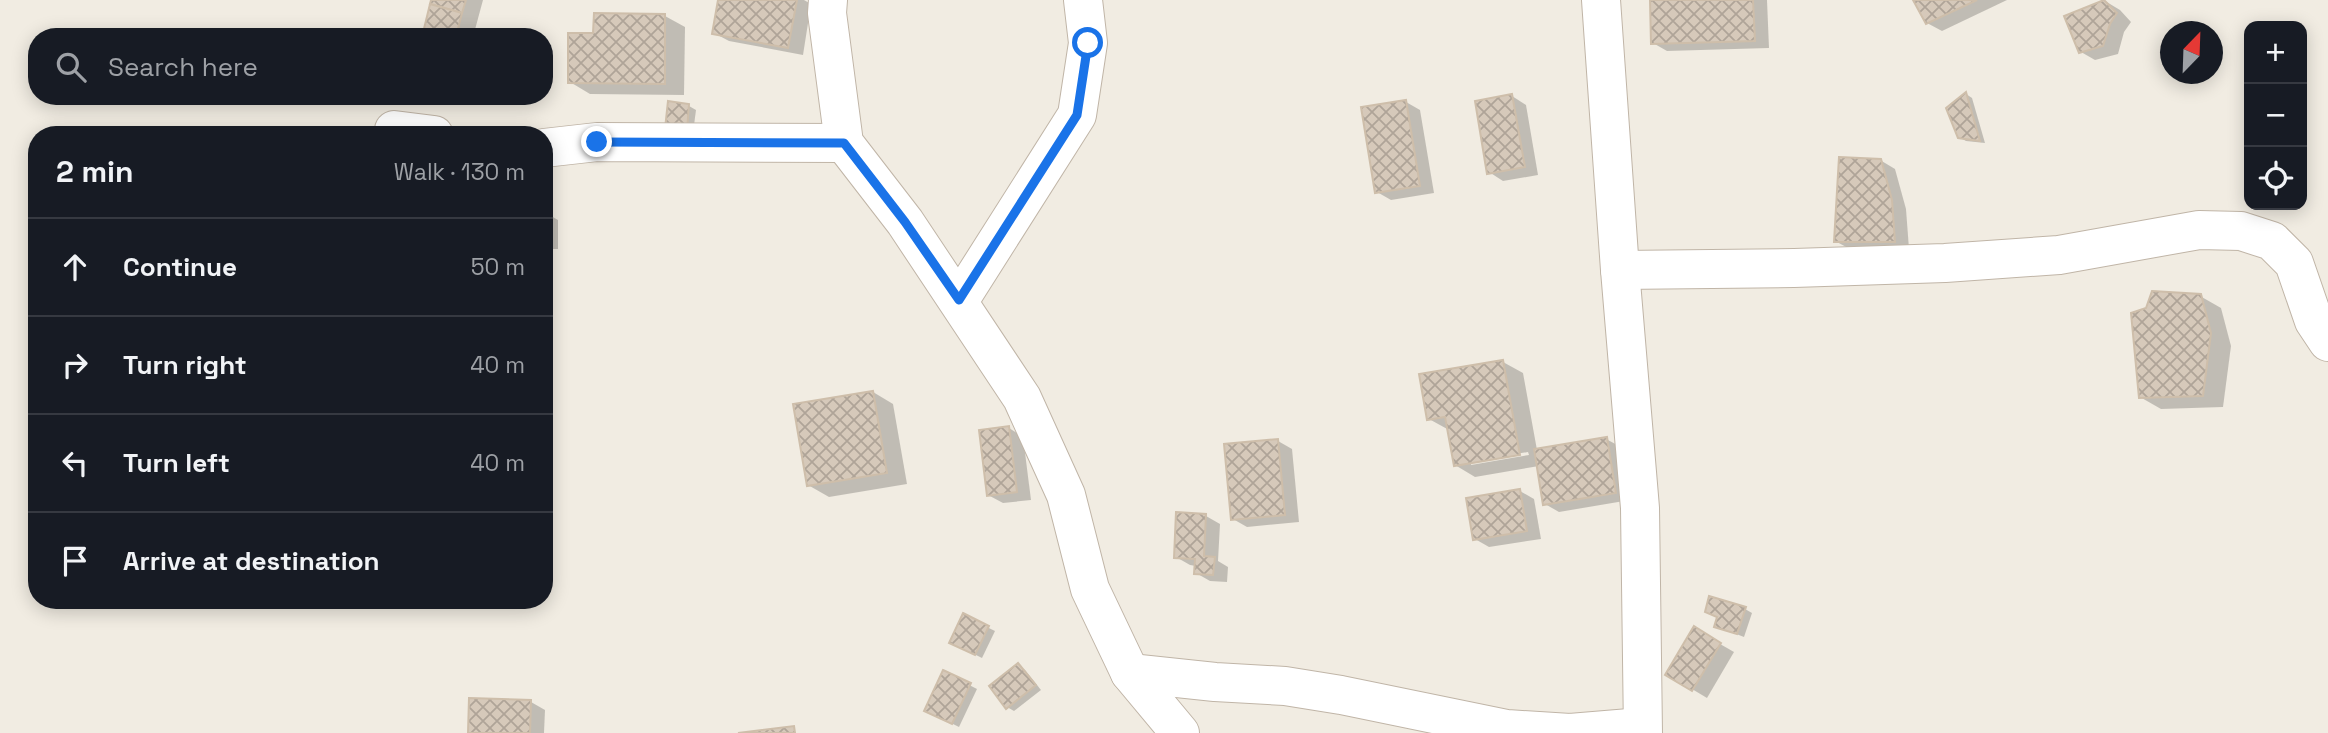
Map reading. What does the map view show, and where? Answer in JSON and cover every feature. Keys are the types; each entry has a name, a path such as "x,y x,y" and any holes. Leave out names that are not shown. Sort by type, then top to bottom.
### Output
{"street":[{"path":"828,0 827,13 844,143 905,222 1022,398 1066,495 1090,589 1130,673 1180,733"},
{"path":"959,300 1077,115 1088,43 1083,0"},
{"path":"1130,673 1285,686 1507,729 1570,733 1642,730 1640,508 1601,0"},
{"path":"553,147 597,142 844,143"},
{"path":"1620,270 1945,263 2059,255 2199,230 2241,231 2272,241 2294,263 2314,321 2328,342"}],"building":[{"path":"431,0 466,0 462,13 430,4"},
{"path":"718,0 797,0 788,48 712,34"},
{"path":"1650,0 1753,0 1755,41 1651,44"},
{"path":"1913,0 1977,0 1926,24"},
{"path":"2104,0 2117,13 2110,24 2103,46 2079,53 2064,16"},
{"path":"430,4 462,13 458,28 424,28"},
{"path":"594,13 665,14 665,84 568,83 568,33 593,33"},
{"path":"1966,92 1980,141 1958,138 1946,108"},
{"path":"1512,94 1525,167 1487,174 1475,101"},
{"path":"1406,100 1420,186 1375,193 1361,107"},
{"path":"668,101 689,104 687,131 665,129"},
{"path":"1839,157 1881,159 1892,200 1895,242 1834,242"},
{"path":"2152,291 2201,294 2211,333 2203,396 2139,398 2131,313 2146,308"},
{"path":"1503,360 1520,455 1454,466 1445,417 1427,420 1419,374"},
{"path":"873,391 887,473 807,486 793,404"},
{"path":"1009,426 1017,492 987,496 979,430"},
{"path":"1607,437 1616,493 1543,505 1534,449"},
{"path":"1278,439 1285,515 1231,520 1224,444"},
{"path":"1520,489 1527,531 1473,540 1466,498"},
{"path":"1176,512 1206,514 1204,556 1215,557 1213,575 1194,574 1195,559 1174,558"},
{"path":"1709,596 1746,607 1737,634 1714,627 1717,617 1705,612"},
{"path":"963,613 989,626 975,655 949,643"},
{"path":"1694,626 1721,643 1692,691 1665,675"},
{"path":"1018,663 1036,685 1006,709 989,686"},
{"path":"943,670 971,683 952,724 924,711"},
{"path":"469,698 531,700 530,733 468,733"},
{"path":"794,726 795,733 738,733"}],"route":[{"path":"597,142 844,143 905,222 959,300 1077,115 1088,43"}]}
